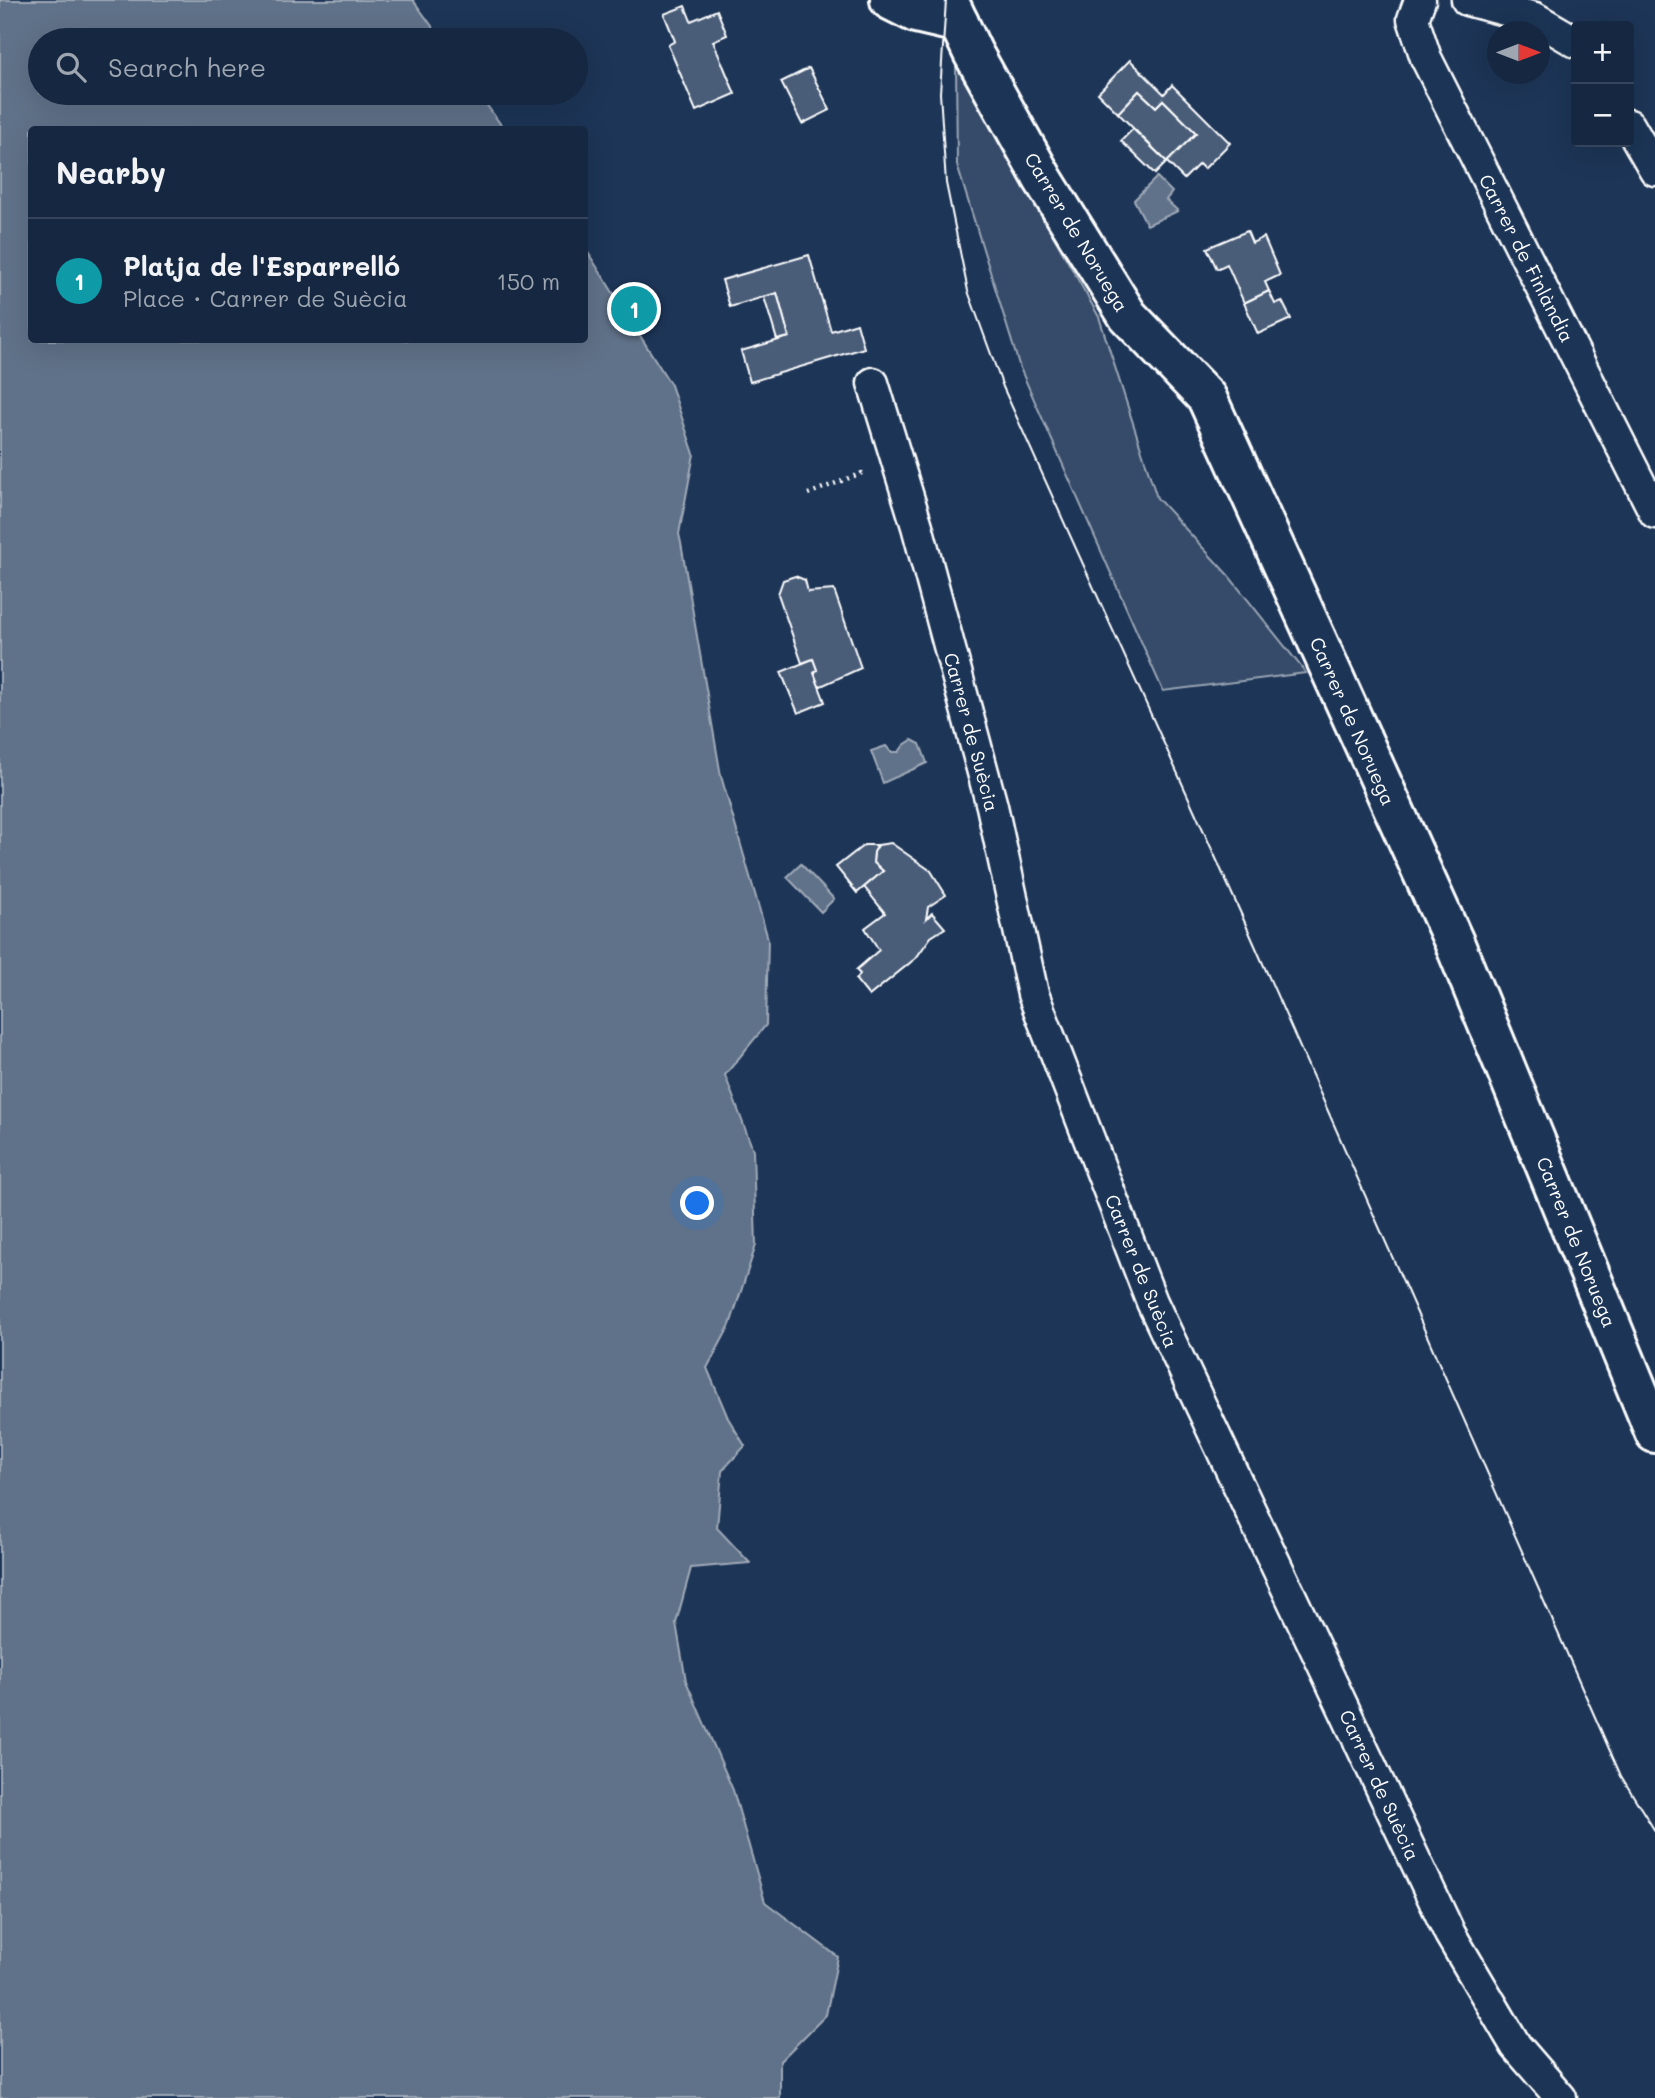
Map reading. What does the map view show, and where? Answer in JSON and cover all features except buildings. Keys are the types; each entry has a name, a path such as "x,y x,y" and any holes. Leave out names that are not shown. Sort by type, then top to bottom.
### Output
{"street":[{"path":"890,0 916,13 960,25"},
{"name":"Carrer de Finlàndia","path":"1420,0 1413,19 1426,58 1655,513"},
{"path":"1467,0 1535,18 1571,39"},
{"name":"Carrer de Noruega","path":"960,25 1043,179 1128,316 1207,398 1454,942 1655,1433"},
{"path":"1634,134 1655,170"},
{"name":"Carrer de Suècia","path":"873,383 917,526 992,806 1033,994 1152,1302 1450,1934 1516,2046 1561,2098"}],"path":[{"path":"808,494 862,473"}],"shaded area":[{"path":"0,0 413,0 433,28 28,28 28,105 487,105 502,126 28,126 28,343 588,343 588,253 671,385 694,454 679,534 721,776 768,939 766,1025 725,1075 753,1150 756,1245 730,1325 707,1368 728,1418 745,1446 722,1471 717,1528 750,1563 691,1568 676,1623 686,1681 733,1790 765,1902 838,1957 826,2015 780,2061 780,2098 0,2098"},
{"path":"956,63 1099,317 1157,498 1228,575 1306,673 1163,691 1020,368 957,165"},
{"path":"1157,177 1172,192 1166,200 1178,211 1147,225 1134,200"},
{"path":"912,740 920,744 927,763 883,783 871,751 886,746 891,752 899,752"},
{"path":"801,864 834,899 821,912 787,877"}],"tram line":[{"path":"946,0 940,93 946,183 968,291 1003,387 1242,916 1621,1776 1655,1831"}],"place":[{"name":"Platja de l'Esparrelló","path":"634,309"}]}
